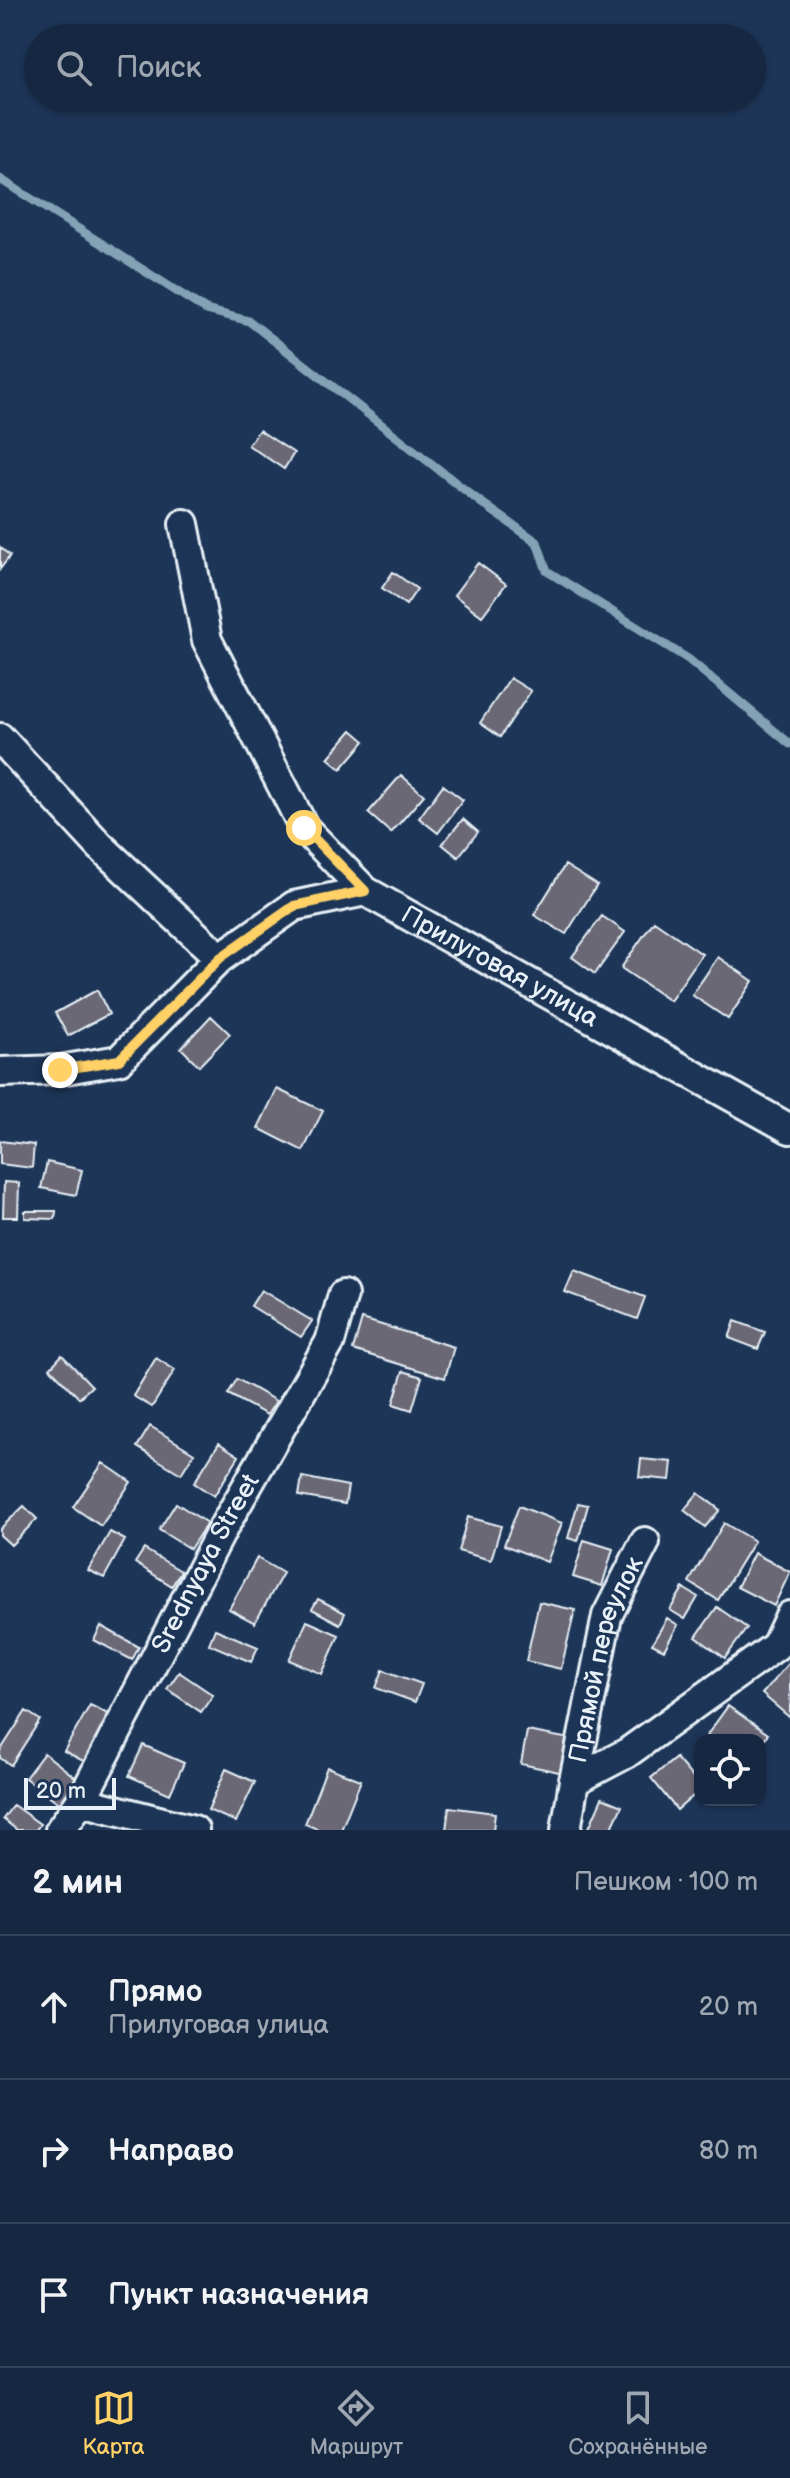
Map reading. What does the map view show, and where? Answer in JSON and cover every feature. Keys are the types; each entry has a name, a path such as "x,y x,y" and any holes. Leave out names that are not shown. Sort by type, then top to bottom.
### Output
{"street":[{"name":"Прилуговая улица","path":"184,524 207,640 304,828 365,891 790,1129"},
{"path":"0,738 100,846 220,958"},
{"path":"0,1072 60,1070 119,1060 220,958 294,906 365,891"},
{"name":"Srednyaya Street","path":"60,1830 81,1801 223,1528 330,1342 343,1295"},
{"name":"Прямой переулок","path":"566,1830 607,1616 645,1542"},
{"name":"Прямой переулок","path":"574,1781 627,1753 776,1646 790,1616"},
{"path":"81,1801 194,1830"}],"building":[{"path":"259,430 294,453 284,469 248,445"},
{"path":"0,547 10,556 0,569"},
{"path":"478,563 506,584 482,616 454,595"},
{"path":"393,572 417,589 406,605 382,588"},
{"path":"510,678 531,691 500,737 480,723"},
{"path":"352,730 365,741 341,769 328,758"},
{"path":"401,775 424,795 391,833 368,813"},
{"path":"443,785 463,800 438,833 419,818"},
{"path":"463,819 478,832 458,857 442,844"},
{"path":"565,865 597,885 566,934 534,915"},
{"path":"602,916 625,932 595,974 572,957"},
{"path":"654,921 702,954 670,1001 621,968"},
{"path":"718,957 753,981 728,1019 692,995"},
{"path":"97,990 109,1014 68,1036 55,1013"},
{"path":"211,1016 230,1034 199,1066 181,1048"},
{"path":"277,1089 323,1111 303,1151 258,1128"},
{"path":"0,1141 34,1145 32,1168 0,1164"},
{"path":"47,1162 82,1170 76,1195 41,1188"},
{"path":"4,1182 19,1183 18,1217 3,1217"},
{"path":"25,1211 56,1211 55,1219 25,1218"},
{"path":"574,1271 645,1297 637,1319 565,1292"},
{"path":"261,1290 312,1321 301,1337 251,1306"},
{"path":"362,1319 454,1347 445,1378 353,1350"},
{"path":"735,1321 765,1332 758,1349 729,1338"},
{"path":"62,1355 92,1386 79,1398 50,1368"},
{"path":"156,1358 175,1370 152,1407 133,1396"},
{"path":"403,1371 422,1377 412,1410 393,1404"},
{"path":"237,1379 276,1401 267,1415 228,1394"},
{"path":"150,1426 194,1453 181,1474 137,1447"},
{"path":"219,1443 239,1456 214,1496 194,1483"},
{"path":"641,1459 672,1462 670,1480 639,1477"},
{"path":"103,1463 131,1482 101,1526 73,1507"},
{"path":"302,1477 348,1486 345,1504 299,1496"},
{"path":"698,1493 720,1510 705,1527 684,1510"},
{"path":"176,1503 207,1523 190,1549 159,1530"},
{"path":"578,1503 588,1505 578,1541 568,1538"},
{"path":"24,1506 37,1519 11,1545 0,1535 0,1529"},
{"path":"519,1506 562,1523 547,1562 504,1545"},
{"path":"468,1517 501,1526 491,1560 458,1551"},
{"path":"724,1523 754,1541 718,1600 689,1582"},
{"path":"110,1532 125,1540 104,1578 88,1570"},
{"path":"584,1540 613,1549 602,1586 573,1577"},
{"path":"144,1549 181,1571 172,1586 135,1563"},
{"path":"754,1553 790,1572 774,1606 737,1587"},
{"path":"257,1558 283,1573 255,1623 229,1609"},
{"path":"683,1588 698,1597 685,1619 670,1610"},
{"path":"318,1599 345,1613 340,1624 312,1609"},
{"path":"539,1602 575,1610 561,1669 526,1661"},
{"path":"717,1607 747,1628 725,1658 696,1637"},
{"path":"667,1618 678,1625 664,1650 652,1644"},
{"path":"307,1621 339,1635 322,1674 289,1660"},
{"path":"101,1626 139,1647 132,1660 94,1640"},
{"path":"215,1629 258,1647 251,1662 209,1644"},
{"path":"790,1661 790,1716 789,1717 762,1694"},
{"path":"383,1670 422,1684 415,1702 376,1688"},
{"path":"179,1672 213,1695 201,1712 167,1689"},
{"path":"90,1705 112,1716 87,1763 64,1751"},
{"path":"728,1706 768,1734 766,1737 766,1734 708,1734"},
{"path":"26,1711 40,1720 11,1765 0,1758 0,1751"},
{"path":"527,1731 570,1739 564,1773 521,1764"},
{"path":"143,1745 184,1763 170,1794 129,1776"},
{"path":"44,1753 80,1781 62,1805 25,1778"},
{"path":"676,1758 694,1779 694,1795 677,1810 651,1778"},
{"path":"327,1767 361,1780 341,1830 320,1830 305,1824"},
{"path":"226,1769 255,1782 236,1822 208,1810"},
{"path":"602,1798 622,1806 611,1830 588,1830"},
{"path":"13,1805 40,1824 36,1830 17,1830 3,1819"},
{"path":"449,1807 495,1813 493,1830 446,1830"}],"waterway":[{"path":"0,179 206,310 249,321 479,501 537,542 547,571 688,659 790,744"}],"route":[{"path":"60,1070 119,1060 220,958 294,906 365,891 304,828"}]}
